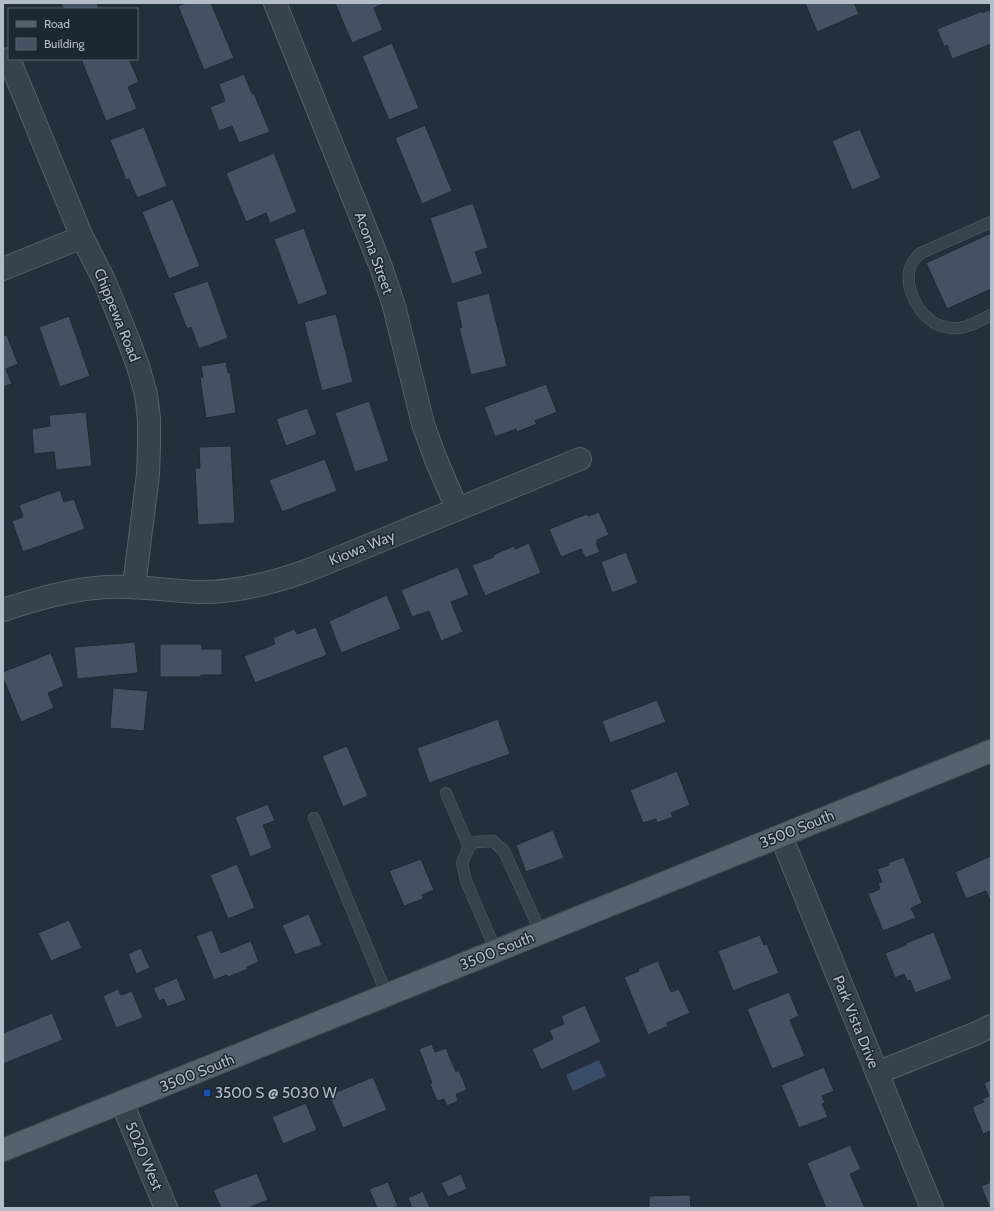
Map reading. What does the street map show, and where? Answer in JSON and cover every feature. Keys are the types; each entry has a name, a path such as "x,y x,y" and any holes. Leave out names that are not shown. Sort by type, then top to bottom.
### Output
{"main road":[{"name":"3500 South","path":"3,1150 991,751"}],"street":[{"name":"Acoma Street","path":"275,3 381,267 394,306 423,424 457,509"},
{"name":"Chippewa Road","path":"3,43 8,56"},
{"name":"Chippewa Road","path":"9,60 82,237 104,280 128,339 146,394 149,419 148,474 134,586"},
{"path":"3,269 82,237"},
{"name":"Kiowa Way","path":"3,610 47,596 106,587 134,586 200,592 261,585 291,577 580,459"},
{"name":"Park Vista Drive","path":"781,836 932,1208"},
{"path":"877,1073 991,1026"},
{"name":"5020 West","path":"122,1103 166,1208"}],"lane":[{"path":"991,222 921,253 914,258 910,269 909,282 913,297 919,308 927,318 943,327 961,327 972,324 991,315"},
{"path":"446,792 470,847"},
{"path":"314,818 387,995"},
{"path":"496,951 466,880 462,863 470,847 475,842 493,841 504,851 541,934"}],"water":[{"path":"599,1060 606,1076 573,1091 566,1075"}],"building":[{"path":"61,3 97,3 99,8 63,8"},
{"path":"186,3 211,3 234,58 204,70 178,6"},
{"path":"335,3 386,3 374,8 383,30 352,43"},
{"path":"805,3 854,3 859,14 817,32"},
{"path":"989,10 991,14 991,44 952,59 947,45 944,47 937,29 982,11 982,13"},
{"path":"392,43 419,108 389,120 362,56"},
{"path":"81,60 129,60 139,82 128,87 137,109 106,121"},
{"path":"244,74 252,94 254,93 270,132 239,143 232,126 219,131 210,107 225,101 219,84"},
{"path":"425,125 452,191 422,204 395,138"},
{"path":"144,127 167,186 137,198 129,179 126,180 110,140"},
{"path":"860,129 881,178 852,190 832,141"},
{"path":"274,153 297,212 270,223 266,213 246,222 226,173"},
{"path":"173,199 200,266 169,279 142,212"},
{"path":"473,203 488,248 475,252 483,274 452,284 430,218"},
{"path":"304,228 328,294 298,305 274,239"},
{"path":"991,233 991,289 947,309 926,263"},
{"path":"208,281 228,338 199,349 191,327 187,329 173,293"},
{"path":"489,293 507,366 471,375 459,328 462,327 456,302"},
{"path":"336,314 353,382 322,391 304,322"},
{"path":"69,316 90,376 60,387 39,327"},
{"path":"7,335 18,364 6,369 12,384 3,387 3,336"},
{"path":"226,362 228,373 230,372 236,413 206,418 200,378 203,377 201,366"},
{"path":"546,384 557,412 535,421 537,424 517,432 516,429 495,437 484,407"},
{"path":"369,401 389,461 355,472 335,413"},
{"path":"307,408 317,434 286,446 276,419"},
{"path":"86,412 92,466 56,470 54,452 34,454 32,429 50,426 49,415"},
{"path":"231,446 235,523 198,525 195,468 200,468 199,447"},
{"path":"325,459 337,491 282,512 269,480"},
{"path":"60,490 64,502 74,499 85,529 23,552 12,521 23,517 19,505"},
{"path":"599,512 609,535 597,540 598,542 596,543 600,552 585,558 581,549 561,557 549,529 587,514 588,516"},
{"path":"529,543 541,573 485,596 472,565 494,557 493,555 514,546 515,549"},
{"path":"626,552 638,583 612,593 601,562"},
{"path":"458,567 469,595 451,602 463,632 441,641 429,611 412,617 401,590"},
{"path":"387,595 401,629 341,653 329,621"},
{"path":"316,627 327,655 255,683 244,656 275,644 273,638 294,629 297,634"},
{"path":"135,642 138,673 77,679 74,647"},
{"path":"160,644 202,644 202,649 222,649 222,675 201,675 201,677 160,677"},
{"path":"51,653 64,686 48,693 54,708 21,722 3,678 3,672"},
{"path":"113,688 148,691 144,731 110,728"},
{"path":"657,700 666,722 610,743 602,721"},
{"path":"498,719 510,754 429,783 417,748"},
{"path":"347,746 368,796 343,807 322,756"},
{"path":"677,771 690,805 671,813 673,817 657,823 656,819 643,823 630,790"},
{"path":"268,804 275,821 263,825 272,848 250,857 235,817"},
{"path":"553,830 564,858 526,872 516,845"},
{"path":"991,856 991,902 986,891 966,899 955,872"},
{"path":"904,857 922,903 911,908 916,918 883,931 868,894 880,889 878,883 882,882 877,869 889,865 888,863"},
{"path":"421,859 434,890 422,895 423,899 404,906 389,871"},
{"path":"237,864 255,908 228,919 210,875"},
{"path":"309,914 322,945 295,955 282,925"},
{"path":"69,920 82,948 51,961 38,933"},
{"path":"212,930 221,953 251,941 259,962 247,967 248,969 228,977 227,975 214,980 196,936"},
{"path":"934,932 952,979 915,993 910,980 907,981 904,974 895,978 885,953"},
{"path":"760,935 764,945 767,944 779,973 733,991 718,951"},
{"path":"141,948 150,968 136,974 128,954"},
{"path":"658,961 671,992 679,989 690,1013 667,1023 668,1026 648,1035 624,977 639,971 638,969"},
{"path":"177,978 186,1000 167,1007 164,999 159,1001 153,988"},
{"path":"118,989 121,995 132,991 143,1018 116,1028 103,996"},
{"path":"789,992 799,1016 790,1020 805,1056 772,1069 747,1009"},
{"path":"585,1005 601,1042 541,1070 532,1049 553,1039 549,1030 564,1024 561,1016"},
{"path":"52,1013 63,1040 3,1064 3,1033"},
{"path":"432,1044 435,1052 446,1048 456,1072 459,1070 467,1090 456,1094 458,1101 447,1106 444,1099 437,1101 419,1049"},
{"path":"824,1067 834,1091 822,1096 825,1103 822,1104 828,1117 799,1128 781,1085"},
{"path":"373,1077 387,1110 343,1128 329,1095"},
{"path":"991,1080 991,1131 983,1134 972,1107 984,1102 982,1099 989,1096 984,1083"},
{"path":"306,1103 317,1130 283,1144 272,1117"},
{"path":"850,1145 861,1169 850,1174 865,1208 826,1208 807,1163"},
{"path":"257,1173 268,1200 248,1208 221,1208 213,1190"},
{"path":"461,1174 467,1189 448,1197 441,1183"},
{"path":"388,1182 398,1206 392,1208 377,1208 369,1189"},
{"path":"991,1182 991,1208 990,1208 981,1186"},
{"path":"423,1191 430,1208 412,1208 408,1198"},
{"path":"690,1195 691,1208 649,1208 649,1196"}],"place":[{"name":"3500 S @ 5030 W","path":"207,1093"}]}
